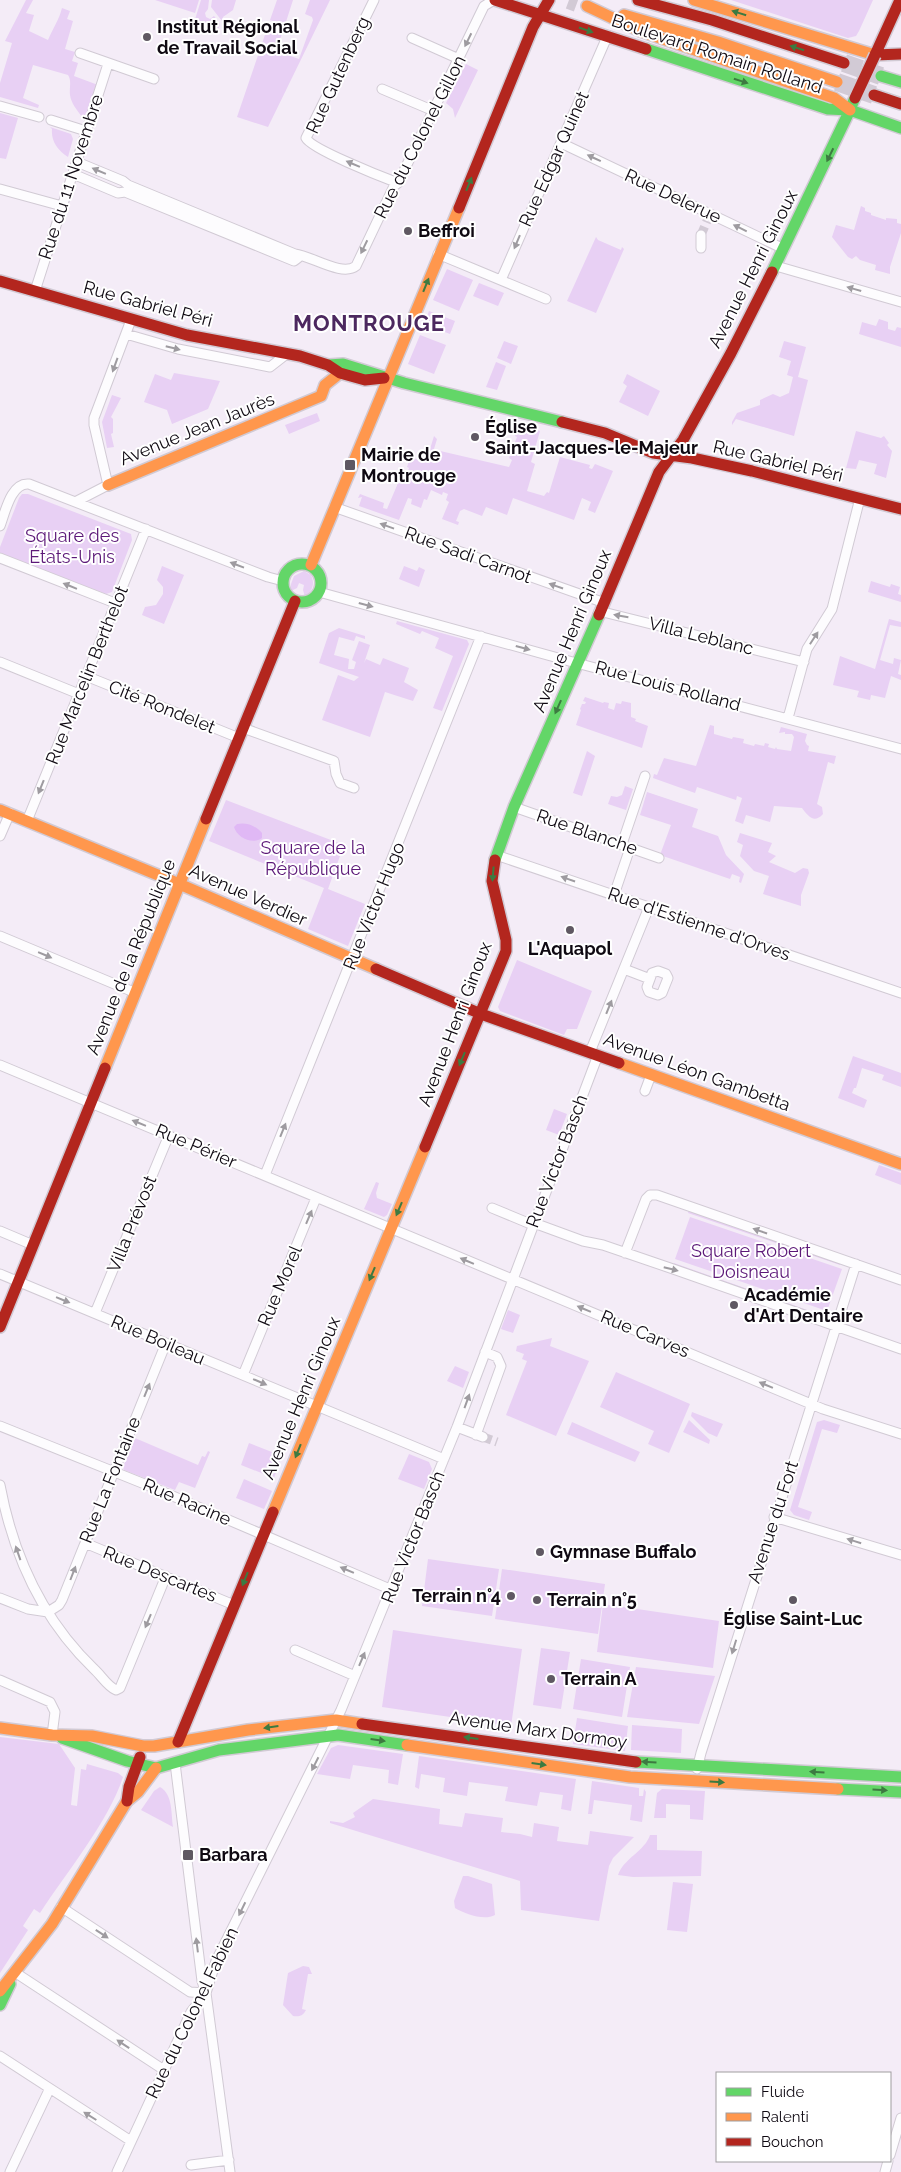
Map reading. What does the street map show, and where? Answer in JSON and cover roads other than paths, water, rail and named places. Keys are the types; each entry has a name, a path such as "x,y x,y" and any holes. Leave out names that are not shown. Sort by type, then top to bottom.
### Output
{"main road":[{"name":"Boulevard Romain Rolland","path":"495,0 544,7 608,37 828,109 850,110 901,128"},
{"path":"638,0 712,20 844,63"},
{"path":"694,0 875,55 901,54"},
{"name":"Avenue Henri Ginoux","path":"175,1742 234,1605 506,951 506,940 492,881 496,855 514,807 579,663 659,472 683,440 698,415 776,266 900,0"},
{"path":"837,82 699,36 582,4 640,31 834,98 850,110"},
{"path":"311,565 438,254 533,27 544,7"},
{"path":"881,76 901,82"},
{"path":"874,95 901,104"},
{"name":"Rue Gabriel Péri","path":"0,281 187,335 288,353 326,364 343,364 368,370 387,378 604,433 653,453 752,471 901,509"},
{"path":"325,385 321,378 326,364"},
{"name":"Rue Gabriel Péri","path":"326,364 340,373 365,380 387,378"},
{"name":"Avenue Jean Jaurès","path":"108,485 322,396 325,385 340,373"},
{"path":"303,563 311,565 319,574 321,586 319,592 312,600 306,602 295,601 284,591 283,581 288,570 294,565 303,563"},
{"name":"Avenue de la République","path":"0,1327 295,601"},
{"name":"Avenue Verdier","path":"5,812 179,884 481,1014"},
{"name":"Avenue Léon Gambetta","path":"481,1014 901,1164"},
{"name":"Avenue Marx Dormoy","path":"143,1746 157,1746 306,1722 336,1720 613,1759 901,1776"},
{"path":"0,1728 92,1736 143,1746 129,1787 128,1802"},
{"path":"0,1991 16,1973 61,1907 128,1802 156,1768 138,1764 52,1734"},
{"name":"Avenue Marx Dormoy","path":"156,1768 219,1750 329,1735 348,1736 630,1777 901,1792"},
{"path":"175,1742 175,1763"},
{"path":"0,2005 16,1973"}],"street":[{"name":"Rue Gutenberg","path":"374,0 306,138 308,143 398,183"},
{"name":"Rue du Colonel Gillon","path":"127,189 294,261 298,258 295,254 305,255 344,270 351,269 356,266 394,186 398,183 484,6 495,0"},
{"name":"Rue Edgar Quinet","path":"501,280 608,37"},
{"path":"412,38 459,59"},
{"path":"80,54 154,79"},
{"name":"Rue du 11 Novembre","path":"35,291 108,64"},
{"path":"382,89 434,111"},
{"path":"0,106 38,117"},
{"path":"52,120 86,131"},
{"name":"Rue Delerue","path":"562,144 784,249"},
{"path":"72,174 118,193 127,189 123,180 77,162"},
{"path":"0,189 62,206"},
{"path":"701,235 701,248"},
{"path":"438,254 546,299"},
{"path":"776,266 901,302"},
{"path":"108,485 94,418 131,320"},
{"name":"Rue Gabriel Péri","path":"126,334 178,349 270,367 288,353"},
{"path":"0,526 15,489 21,484 28,484 268,577 283,581"},
{"name":"Avenue Jean Jaurès","path":"76,501 108,485"},
{"path":"788,718 809,644 832,609 860,498"},
{"name":"Rue Sadi Carnot","path":"334,507 601,607"},
{"name":"Rue Marcelin Berthelot","path":"27,821 146,529"},
{"path":"0,558 115,604"},
{"name":"Rue Louis Rolland","path":"319,592 901,749"},
{"name":"Villa Leblanc","path":"601,607 804,662"},
{"name":"Rue Victor Hugo","path":"265,1176 481,636"},
{"path":"0,662 79,694"},
{"name":"Cité Rondelet","path":"86,676 241,733 334,761 336,774 340,782 354,788"},
{"path":"614,895 645,776"},
{"name":"Rue Blanche","path":"514,807 659,858"},
{"path":"0,836 5,812"},
{"name":"Rue d'Estienne d'Orves","path":"496,855 901,993"},
{"name":"Rue Victor Basch","path":"336,1720 392,1590 457,1427 533,1224 624,969 649,907"},
{"path":"0,936 136,993"},
{"path":"624,969 650,979"},
{"name":"Rue Périer","path":"0,1065 391,1229"},
{"path":"645,1091 651,1075"},
{"name":"Villa Prévost","path":"95,1313 168,1135"},
{"path":"625,1253 646,1199 653,1194 901,1280"},
{"name":"Rue Morel","path":"243,1375 316,1198"},
{"path":"492,1208 533,1224 583,1241 603,1245 901,1349"},
{"name":"Rue Carves","path":"391,1229 811,1404 901,1434"},
{"path":"0,1231 33,1245"},
{"name":"Avenue du Fort","path":"695,1781 698,1765 774,1517 856,1264"},
{"name":"Rue Boileau","path":"0,1274 444,1459"},
{"name":"Rue La Fontaine","path":"48,1612 59,1605 62,1600 166,1343"},
{"path":"457,1427 480,1436 502,1366 497,1357 485,1352"},
{"name":"Rue Racine","path":"0,1426 113,1471 392,1590"},
{"path":"0,1485 7,1518 21,1561 48,1612 76,1650 112,1689 120,1688 166,1576"},
{"path":"774,1517 901,1555"},
{"name":"Rue Descartes","path":"85,1543 234,1605"},
{"path":"0,1598 28,1609 48,1612"},
{"path":"296,1650 355,1676"},
{"path":"0,1680 50,1702 55,1712 52,1734"},
{"name":"Rue du Colonel Fabien","path":"117,2172 191,2012 206,1993 216,1961 336,1720"},
{"path":"175,1763 198,1956 206,1993 230,2172"},
{"path":"61,1907 190,1992 206,1993"},
{"path":"16,1973 164,2070"},
{"path":"0,2056 48,2090 131,2141"},
{"path":"10,2172 48,2090"},
{"path":"891,2152 901,2118"},
{"path":"191,2165 229,2160"}],"tunnel":[{"path":"569,0 577,3"},
{"path":"844,63 881,76"},
{"path":"837,82 874,95"},
{"path":"701,235 707,221"},
{"path":"483,1437 497,1442"}],"place":[{"name":"Institut Régional de Travail Social","path":"147,37"},
{"name":"Beffroi","path":"408,231"},
{"name":"Église Saint-Jacques-le-Majeur","path":"475,437"},
{"name":"Mairie de Montrouge","path":"350,465"},
{"name":"L'Aquapol","path":"570,930"},
{"name":"Académie d'Art Dentaire","path":"734,1305"},
{"name":"Gymnase Buffalo","path":"540,1552"},
{"name":"Terrain n°4","path":"511,1596"},
{"name":"Terrain n°5","path":"537,1600"},
{"name":"Église Saint-Luc","path":"793,1600"},
{"name":"Terrain A","path":"551,1679"},
{"name":"Barbara","path":"188,1855"}],"district":[{"name":"MONTROUGE","path":"369,323"}],"park label":[{"name":"Square des États-Unis","path":"72,546"},
{"name":"Square de la République","path":"313,858"},
{"name":"Square Robert Doisneau","path":"751,1261"}]}
